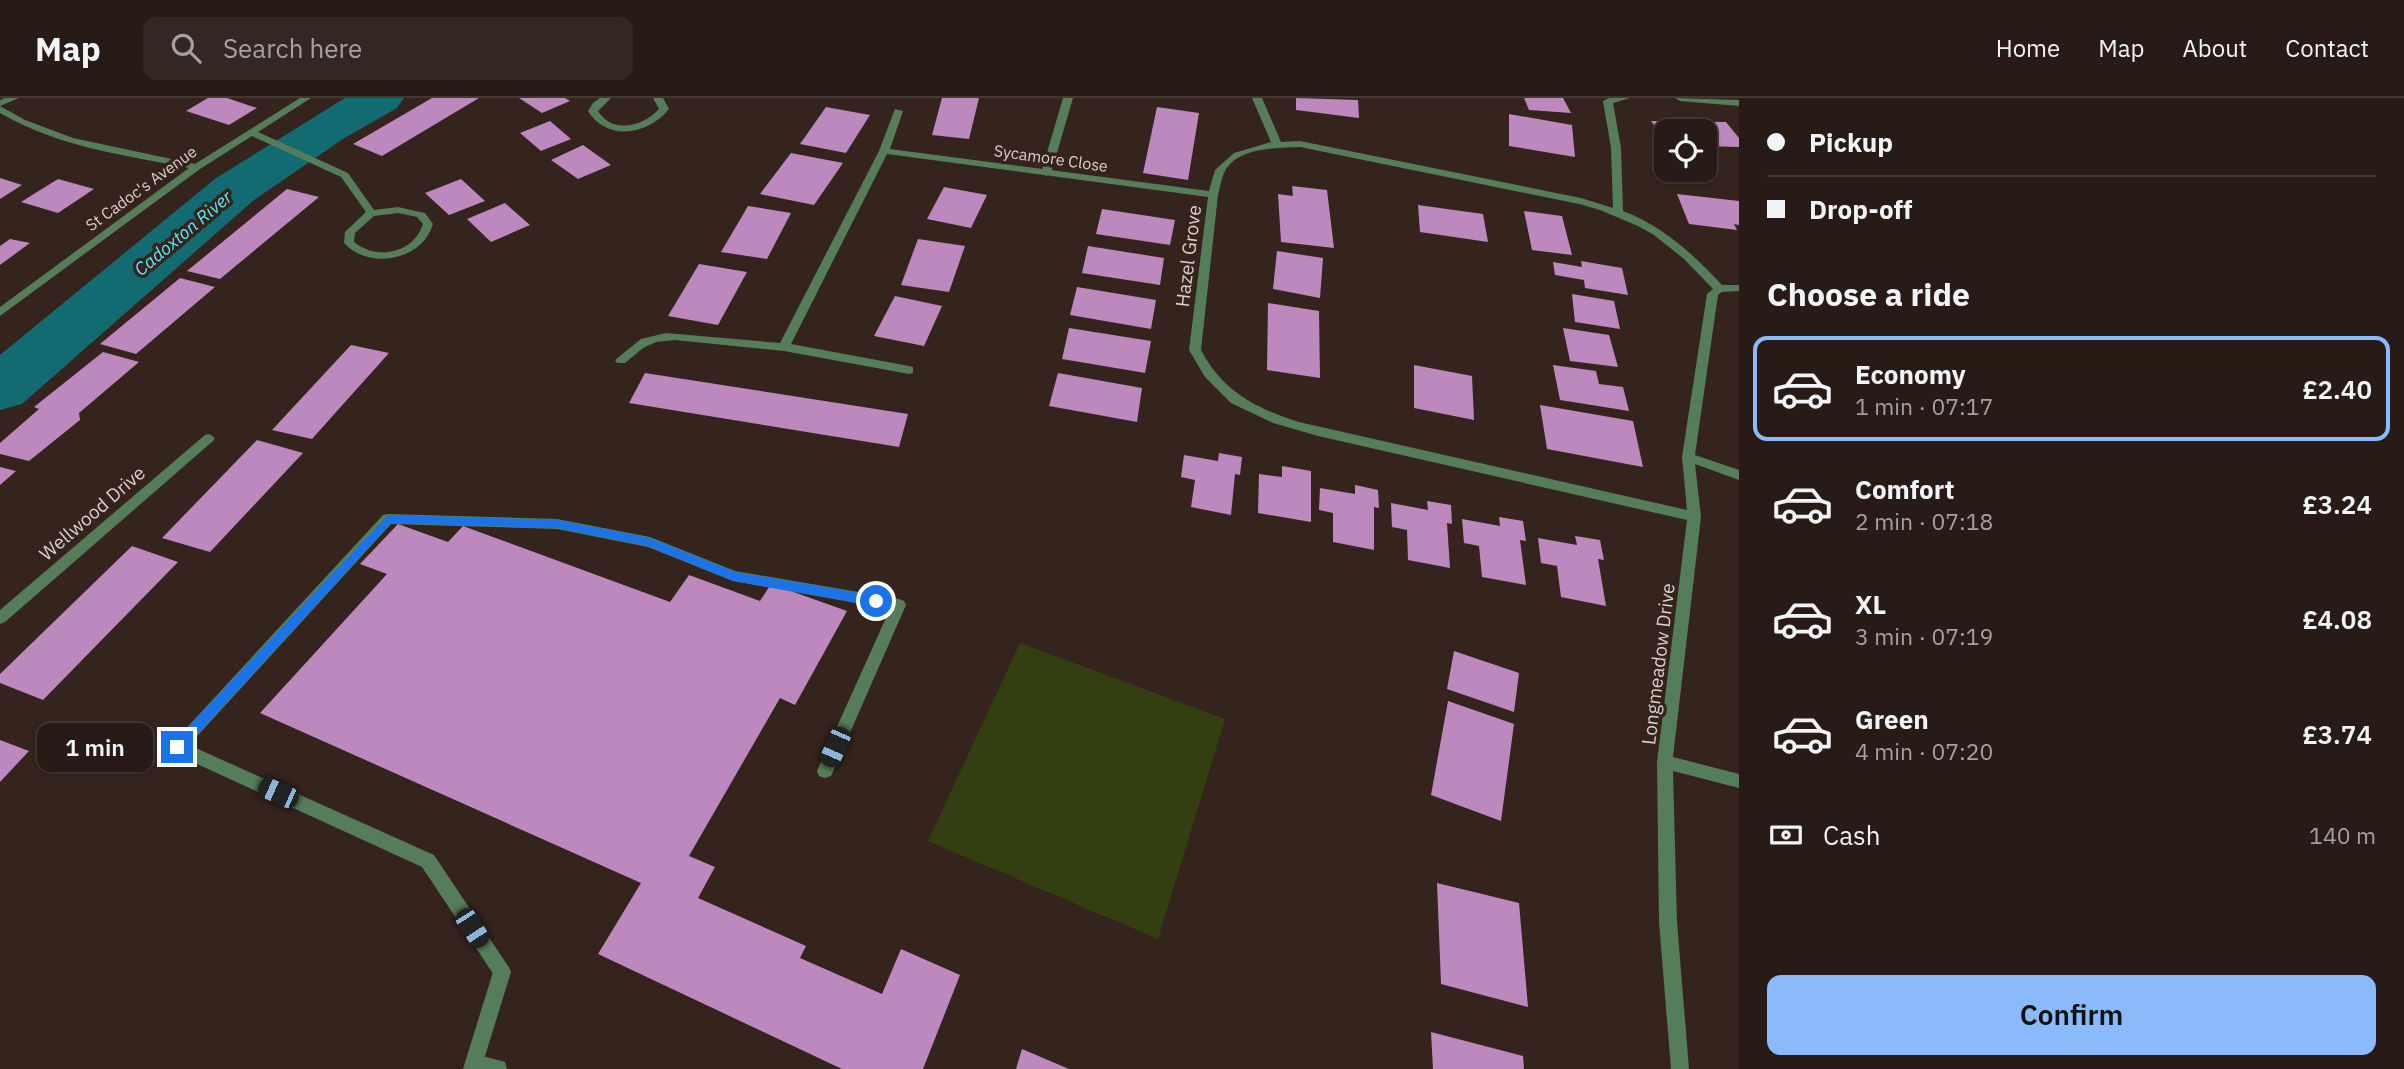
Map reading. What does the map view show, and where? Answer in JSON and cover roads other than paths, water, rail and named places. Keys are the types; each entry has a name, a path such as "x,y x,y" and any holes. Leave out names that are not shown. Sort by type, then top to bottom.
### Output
{"street":[{"path":"0,103 14,98"},
{"name":"St Cadoc's Avenue","path":"0,312 197,167 306,98"},
{"path":"606,98 596,105 593,111 596,119 608,126 620,128 640,126 659,117 664,109 658,98"},
{"path":"1046,173 1068,98"},
{"path":"1257,98 1277,144"},
{"path":"1618,211 1616,148 1607,99 1625,98"},
{"path":"1680,98 1739,103"},
{"path":"0,109 22,124 67,139 197,167"},
{"path":"783,347 884,150 898,111"},
{"path":"250,132 306,155 345,175 371,213"},
{"name":"Hazel Grove","path":"1694,517 1371,443 1269,416 1244,405 1221,388 1205,371 1195,350 1213,195 1220,170 1237,155 1265,145 1277,144 1326,149 1618,211 1658,230 1677,244 1719,289"},
{"name":"Sycamore Close","path":"884,150 1213,195"},
{"path":"411,211 421,215 428,224 427,232 422,239 404,251 376,256 364,254 354,250 348,239 350,232 371,213 411,211"},
{"path":"1719,289 1739,288"},
{"name":"Longmeadow Drive","path":"1680,1069 1668,922 1665,762 1694,517 1688,457 1713,294 1719,289"},
{"path":"621,360 638,343 666,335 783,347 909,370"},
{"name":"Wellwood Drive","path":"0,618 209,438"},
{"path":"1688,457 1739,475"},
{"path":"498,1069 474,1066 502,972 428,861 177,747 388,519 557,524 650,542 733,576 899,605 825,771"},
{"path":"1665,762 1739,781"}],"waterway":[{"name":"Cadoxton River","path":"0,389 235,189 326,129 380,98"}]}
